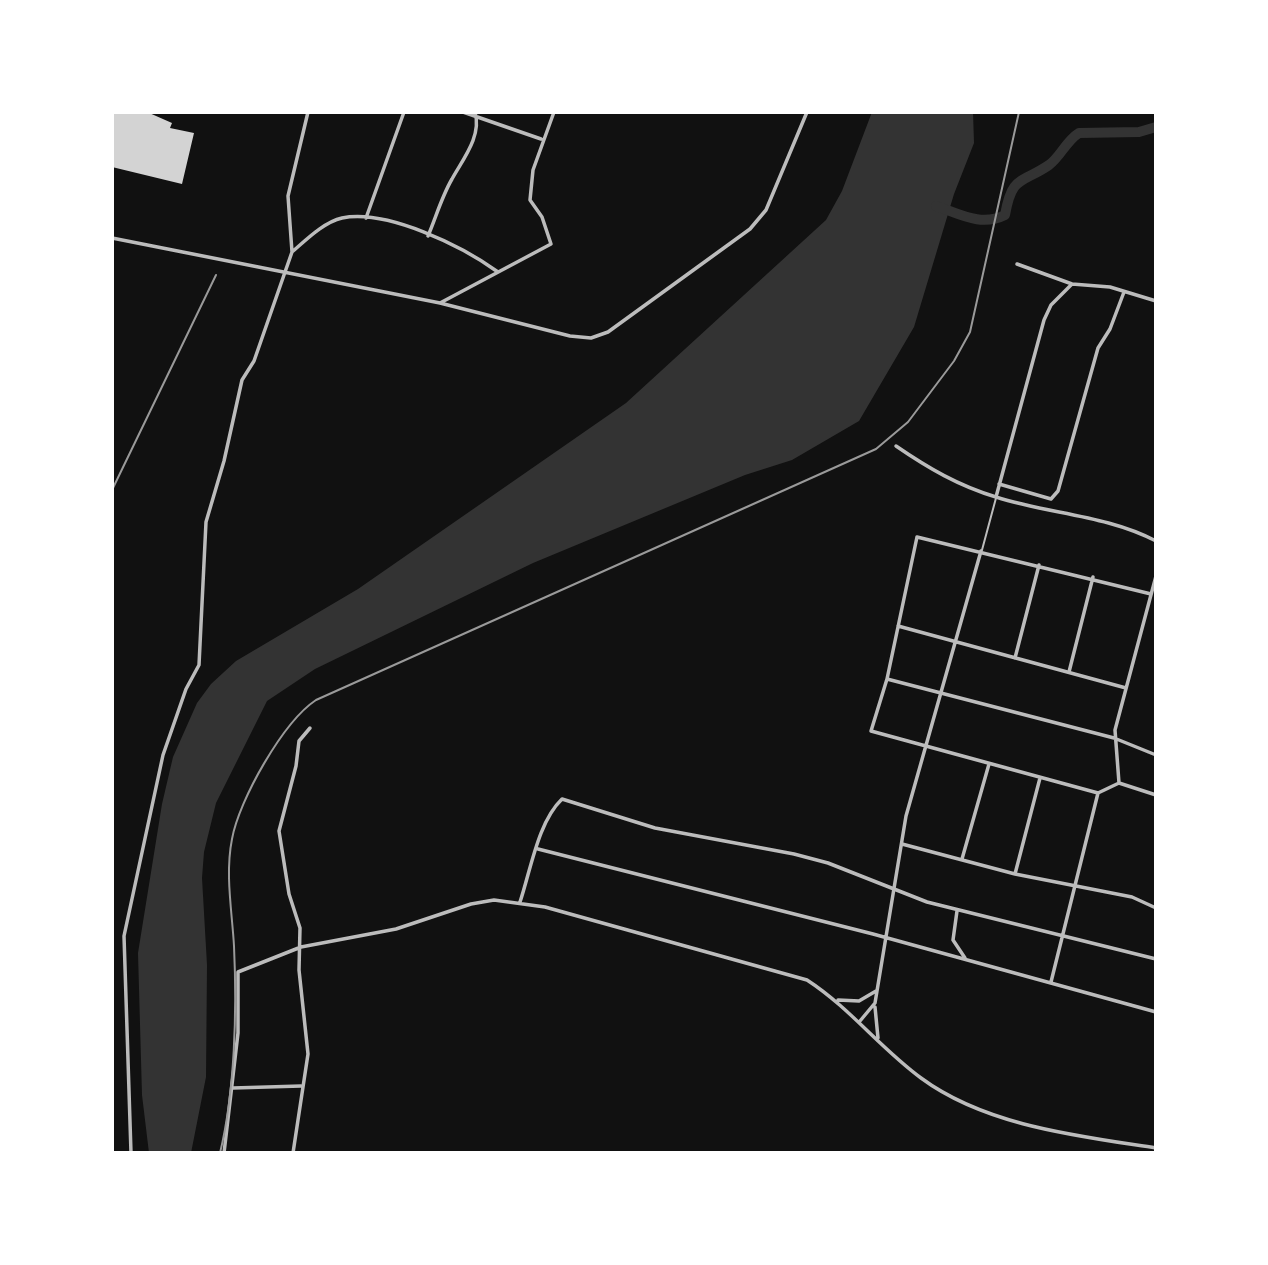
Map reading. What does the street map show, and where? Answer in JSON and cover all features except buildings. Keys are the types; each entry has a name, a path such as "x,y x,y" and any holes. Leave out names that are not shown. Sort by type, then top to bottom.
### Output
{"street":[{"path":"131,1153 131,1110 125,1053 124,936 163,755 186,689 198,665 206,522 224,461 242,380 254,361 292,251 288,196 308,112"},
{"path":"366,218 404,112"},
{"path":"463,112 541,139"},
{"path":"440,303 551,244 545,223 530,200 533,170 541,139 554,112"},
{"path":"112,238 440,303 570,336 591,338 608,332 750,229 766,210 807,112"},
{"path":"428,236 451,180 468,153 475,114"},
{"path":"292,251 340,219 366,218 396,222 483,261 499,273"},
{"path":"1017,264 1072,284 1125,292 1156,301"},
{"path":"996,497 1044,320 1051,305 1072,284"},
{"path":"999,484 1051,499 1058,491 1098,348 1110,329 1125,292"},
{"path":"896,446 939,476 996,497 1109,523 1156,541"},
{"path":"1151,594 1093,577 917,537 887,679 871,731 1098,793 1119,783 1156,795"},
{"path":"880,1043 874,1023 876,1003 906,816 929,747 981,551"},
{"path":"1015,658 1039,565"},
{"path":"1119,783 1114,738 1156,576"},
{"path":"1069,672 1093,577"},
{"path":"898,626 955,644 1126,688"},
{"path":"887,679 1114,738 1156,755"},
{"path":"293,1153 308,1054 299,970 301,947 279,831 296,766 299,741 310,727"},
{"path":"962,859 989,764"},
{"path":"1015,874 1040,778"},
{"path":"1051,982 1060,934 1098,793"},
{"path":"520,902 538,849 538,838 551,810 562,799 655,828 806,857 957,911 1060,934 1156,960"},
{"path":"902,844 1015,874 1132,897 1156,908"},
{"path":"538,849 888,939 1156,1012"},
{"path":"223,1153 238,1033 238,972 301,947 396,929 471,904 494,900 520,902 807,980 837,1000 880,1043 947,1095 989,1113 1156,1148"},
{"path":"957,911 953,940 966,960"},
{"path":"837,1000 859,1001 878,990"},
{"path":"860,1021 876,1003"},
{"path":"233,1088 302,1086"}],"lane":[{"path":"981,551 996,497"}],"shaded area":[{"path":"872,112 973,112 974,143 954,194 914,327 859,421 792,460 745,475 533,563 315,669 267,701 216,803 204,852 202,878 207,965 206,1077 191,1153 149,1153 142,1095 138,953 162,804 173,757 197,703 211,684 236,661 358,589 626,403 826,220 842,191"}],"waterway":[{"path":"936,206 979,220 1005,215 1011,193 1019,182 1049,165 1079,133 1139,132 1156,127"}],"railway":[{"path":"220,1153 229,1104 235,1023 234,946 229,879 232,839 243,804 253,784 290,726 316,700 876,449 908,422 954,361 970,332 1019,112"},
{"path":"112,490 216,275"}]}
